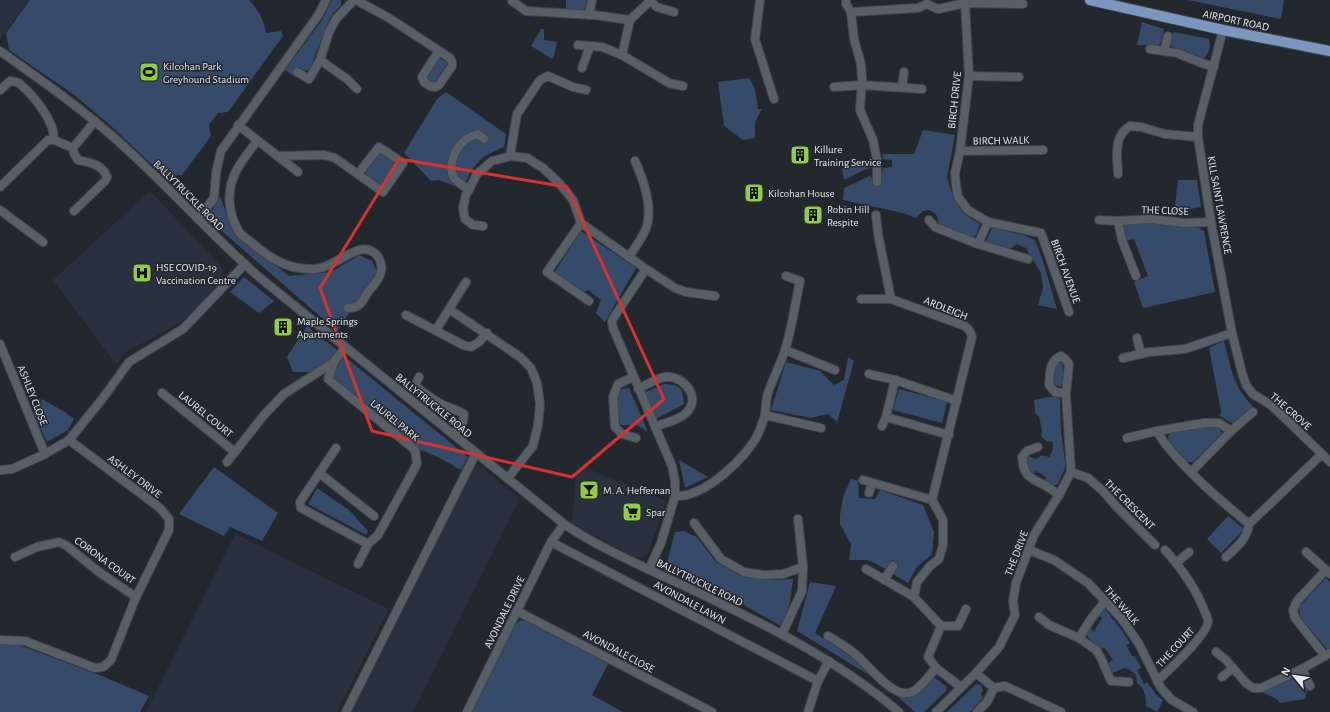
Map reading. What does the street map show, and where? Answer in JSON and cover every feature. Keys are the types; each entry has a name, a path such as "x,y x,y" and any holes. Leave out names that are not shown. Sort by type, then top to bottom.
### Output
{"main road":[{"name":"AIRPORT ROAD","path":"1090,0 1223,30 1330,51"}],"street":[{"path":"198,219 214,198 216,174 221,151 238,125 319,14 326,0"},
{"path":"297,72 309,79 320,60 334,23 355,0 390,18 439,51"},
{"path":"513,0 512,1 516,5 526,11 589,15 630,20"},
{"path":"589,15 592,0"},
{"path":"622,55 630,20 650,0 657,7 674,12"},
{"path":"760,0 755,39 763,69 774,99"},
{"path":"846,0 846,4 851,12 854,39 861,64 860,110 873,140 877,160 877,182"},
{"path":"851,12 918,8 927,2 938,9 965,4 1023,4"},
{"name":"BIRCH DRIVE","path":"960,151 969,76 965,4"},
{"name":"KILL SAINT LAWRENCE","path":"1223,30 1198,125 1198,137 1211,222 1232,333 1246,385"},
{"path":"1164,51 1168,36"},
{"path":"578,45 602,47 622,55 669,83 683,86"},
{"path":"582,68 590,46"},
{"path":"1150,49 1183,54 1214,67"},
{"name":"BALLYTRUCKLE ROAD","path":"0,51 95,121 133,155 245,264 564,524 602,547 782,634 829,661 861,683 898,712"},
{"path":"320,60 347,79 357,89"},
{"path":"902,87 904,72"},
{"path":"510,156 517,114 540,80 548,76 573,87 586,90"},
{"path":"969,76 1020,77"},
{"path":"0,90 10,81 17,82 45,112 54,134 54,140"},
{"path":"834,87 861,85 922,89"},
{"path":"73,148 95,121"},
{"path":"238,125 298,172"},
{"path":"1118,174 1117,143 1121,133 1130,126 1141,127 1165,134 1198,137"},
{"path":"469,190 454,178 452,172 452,162 464,140 470,136 478,134 484,139"},
{"path":"0,187 48,140 54,140 73,148"},
{"path":"257,140 235,171 230,189 229,204 233,219 240,233 263,253 291,267 303,269 315,269 330,265 360,249 370,250 381,260 380,275 359,305 348,308"},
{"path":"277,156 324,155 334,158 383,192 403,163 379,147 358,174"},
{"path":"73,148 78,160 94,164 104,170 107,177 105,181 74,211"},
{"name":"BIRCH WALK","path":"960,151 1043,150"},
{"name":"BIRCH AVENUE","path":"960,151 955,173 958,197 968,210 988,222 1041,233 1069,312"},
{"path":"483,226 473,225 465,219 463,208 469,190 477,174 492,161 510,156 527,158 543,168 574,200 581,223 675,288 686,292 715,296"},
{"path":"629,257 645,233 647,224 648,210 644,182 636,161"},
{"path":"0,210 43,242"},
{"path":"876,215 878,234 891,299"},
{"name":"THE CLOSE","path":"1100,220 1118,221 1152,219 1184,223 1211,222"},
{"path":"929,220 935,227 978,244 1028,259"},
{"path":"1118,221 1122,240 1136,276"},
{"path":"978,244 988,222"},
{"path":"581,223 547,272 589,301"},
{"path":"0,470 12,469 45,454 69,440 104,398 129,362 183,329 245,264"},
{"path":"646,269 612,321 613,328 633,377 672,466 675,481 674,496 661,543 649,570"},
{"path":"674,496 688,495 712,482 730,468 746,451 759,433 765,415 770,387 785,350 800,281 786,276"},
{"path":"436,330 466,282"},
{"name":"ARDLEIGH","path":"861,299 891,299 965,326 970,331 972,337 932,500"},
{"path":"449,309 487,333 526,363 531,368 537,383 540,404 538,425 533,446 508,478"},
{"path":"406,315 464,345 471,347 479,342 487,333"},
{"path":"1122,358 1141,354 1185,349 1232,333"},
{"path":"1137,338 1141,354"},
{"name":"ASHLEY CLOSE","path":"0,344 45,454"},
{"name":"LAUREL PARK","path":"345,347 334,362 328,379 415,450 417,459 417,464 378,535 368,544 358,564"},
{"path":"785,350 835,370"},
{"name":"LAUREL PARK","path":"227,462 264,415 284,394 334,362"},
{"path":"869,374 895,380 957,401"},
{"path":"419,377 415,386 429,397 443,405 458,410 464,414 463,422 453,434"},
{"path":"633,377 618,384 613,397 613,414 615,426 622,434 636,438"},
{"path":"638,389 664,377 677,379 688,387 692,396 690,408 681,417 655,427"},
{"path":"882,426 886,417 895,380"},
{"name":"THE GROVE","path":"1246,385 1253,394 1271,405 1330,462"},
{"name":"LAUREL COURT","path":"162,393 235,452"},
{"path":"1066,394 1071,472"},
{"path":"1191,472 1231,431 1253,412"},
{"path":"765,415 821,428"},
{"path":"886,417 949,434"},
{"path":"1127,438 1204,423 1219,423 1231,431"},
{"path":"1157,431 1162,441 1191,472 1214,495 1249,524"},
{"name":"ASHLEY DRIVE","path":"0,640 25,641 95,668 103,667 111,660 136,597 169,530 169,519 160,508 69,440"},
{"path":"1038,447 1027,451 1022,457 1023,467 1029,478 1046,486 1059,495"},
{"path":"336,448 300,502 301,508 368,544"},
{"path":"346,712 476,453"},
{"path":"1226,557 1241,543 1248,533 1249,524 1322,454"},
{"name":"THE DRIVE","path":"936,712 976,673 998,647 1015,615 1012,601 1021,569 1034,535 1059,495 1071,472"},
{"name":"THE CRESCENT","path":"1071,472 1088,478 1104,492 1155,545"},
{"path":"320,473 374,516"},
{"path":"863,480 932,500 943,520 943,545 938,559 917,582 914,597"},
{"path":"869,493 872,483"},
{"path":"782,634 802,592 803,567 798,519"},
{"path":"694,523 721,559 744,572 764,575 783,574 803,567"},
{"name":"AVONDALE DRIVE","path":"467,712 551,542 564,524"},
{"name":"CORONA COURT","path":"15,557 37,546 59,542 67,546 99,572 136,597"},
{"name":"AVONDALE LAWN","path":"551,542 818,681"},
{"name":"THE WALK","path":"1029,550 1054,560 1088,583 1122,619 1139,644 1157,681 1172,700 1193,712"},
{"name":"THE COURT","path":"1157,681 1174,666 1206,630 1208,621 1196,592 1165,550"},
{"path":"1176,563 1189,552"},
{"path":"1216,652 1226,660 1246,683 1253,688 1261,688 1302,669 1328,654 1295,618 1294,610 1297,601 1328,572 1306,552"},
{"path":"884,580 893,566"},
{"path":"866,569 914,597 941,626 958,626 966,609"},
{"path":"1079,638 1105,601"},
{"name":"AVONDALE CLOSE","path":"517,611 712,712"},
{"path":"1039,617 1049,625 1079,638 1096,650 1102,658 1111,681 1128,682"},
{"path":"941,626 928,657 936,668 961,687"},
{"path":"828,636 856,654 877,676 896,690 904,693 916,690 936,668"},
{"path":"808,712 818,681 829,661"},
{"path":"1222,677 1233,668"},
{"path":"1302,669 1310,686"},
{"path":"976,673 994,688"},
{"path":"994,688 1005,686 1061,712"},
{"path":"977,712 987,702 994,688"}],"highlighted area":[{"path":"399,159 567,187 664,399 572,477 372,431 320,288"}],"shaded area":[{"path":"0,0 29,0 0,39"},
{"name":"Kilcohan Park Greyhound Stadium","path":"30,0 249,0 260,15 264,23 266,33 281,31 283,36 228,112 218,113 209,125 211,136 182,175 164,176 111,126 73,94 9,50 6,33"},
{"path":"332,0 341,0 341,6 334,12 329,20 310,69 305,71 299,67 294,76 285,70 322,20"},
{"path":"566,0 587,0 585,9 578,11 566,9"},
{"path":"1188,0 1284,0 1281,19"},
{"path":"1142,22 1164,29 1161,42 1158,46 1137,45"},
{"path":"541,29 544,29 544,40 557,42 552,59 531,46"},
{"path":"1174,32 1209,39 1210,48 1207,55 1203,59 1184,50 1173,47 1169,44"},
{"path":"438,58 447,62 447,64 434,83 427,81 426,77"},
{"path":"749,78 755,89 758,109 762,109 755,122 755,138 743,140 724,126 718,82"},
{"path":"446,92 506,134 504,147 482,158 478,162 470,173 462,189 439,180 431,181 404,153 437,99"},
{"path":"923,130 955,135 947,177 954,199 964,214 980,224 976,235 971,238 938,225 936,215 934,212 929,210 923,211 916,218 903,213 843,200 844,188 870,176 873,179 873,184 880,184 883,168 892,167 892,160 883,159 883,154 914,154"},
{"path":"379,153 396,164 382,186 364,175"},
{"path":"870,161 871,168 844,180 842,169"},
{"path":"1178,180 1197,180 1201,207 1184,210 1174,214"},
{"name":"HSE COVID-19 Vaccination Centre","path":"150,191 222,267 223,278 201,304 184,320 126,352 118,363 114,362 53,280"},
{"path":"220,196 229,221 237,235 289,276 331,272 359,255 372,261 377,272 337,331 209,220 211,212"},
{"path":"1152,223 1199,228 1204,231 1215,292 1143,308 1134,282 1148,276 1134,239 1126,241 1122,231 1124,226 1127,224"},
{"path":"992,227 1026,236 1035,240 1043,261 1057,309 1038,305 1043,287 1041,273 1026,248 1017,244 1009,250 986,242"},
{"path":"581,231 636,268 605,322 596,313 601,300 588,290 583,293 554,273"},
{"path":"244,277 274,301 259,313 230,292"},
{"path":"307,326 468,457 461,470 440,458 421,450 325,372 293,372 287,357"},
{"path":"1224,341 1237,384 1241,392 1253,406 1233,424 1220,416 1221,411 1209,348"},
{"path":"848,357 854,361 837,422 828,414 811,418 771,410 786,362 820,371 834,385 844,380"},
{"path":"1057,363 1062,363 1064,374 1063,384 1060,387 1054,384 1053,379"},
{"path":"664,384 675,385 682,390 684,404 656,419 644,393"},
{"path":"629,388 648,432 636,425 620,425 617,394 622,389"},
{"path":"899,389 947,402 942,423 893,410"},
{"path":"1056,396 1060,400 1061,431 1065,468 1058,484 1051,486 1044,482 1046,477 1036,471 1033,475 1027,469 1026,458 1028,456 1036,459 1042,455 1049,457 1051,454 1053,442 1046,441 1041,436 1042,430 1039,417 1035,413 1034,400"},
{"path":"42,399 74,419 68,430 47,442 33,413"},
{"path":"1212,425 1220,429 1222,433 1193,462 1187,462 1168,442 1168,437 1171,432"},
{"path":"679,460 708,477 685,488"},
{"path":"476,464 520,498 413,712 351,712"},
{"path":"577,464 666,501 648,554 642,558 634,557 572,522"},
{"path":"214,467 278,513 262,541 230,527 224,536 179,514"},
{"path":"851,479 858,481 859,498 875,499 880,490 923,505 934,532 932,554 917,567 908,583 893,574 898,564 892,560 886,569 868,560 849,560 851,544 840,524 840,515 843,497"},
{"path":"317,488 349,510 368,531 366,535 308,504"},
{"path":"1228,516 1244,529 1221,553 1207,539"},
{"path":"683,531 697,537 716,562 741,576 769,580 793,579 790,602 783,627 667,562 675,532"},
{"path":"235,534 389,609 337,712 146,712"},
{"path":"1326,578 1330,582 1330,648 1328,650 1300,617 1299,607"},
{"path":"810,582 836,586 815,633 853,658 869,675 797,631"},
{"path":"1105,609 1130,643 1126,645 1132,656 1135,656 1141,668 1137,670 1144,684 1147,682 1158,697 1163,700 1157,712 1146,706 1144,693 1140,685 1137,683 1134,673 1124,668 1110,674 1107,664 1113,660 1104,647 1100,650 1086,635 1088,627 1094,631 1102,618 1098,615 1100,611"},
{"path":"521,620 530,622 609,662 592,695 623,712 472,712 514,626"},
{"path":"0,645 19,645 102,676 149,696 140,712 0,712"},
{"path":"1299,673 1307,691 1305,699 1280,703 1277,699 1259,691"},
{"path":"933,676 947,687 946,691 924,712 915,712 897,696 914,694"},
{"path":"976,684 981,685 983,690 981,694 983,698 970,712 947,712"}],"place":[{"name":"Kilcohan Park Greyhound Stadium","path":"149,72"},
{"name":"Killure Training Service","path":"800,155"},
{"name":"Kilcohan House","path":"754,193"},
{"name":"Robin Hill Respite","path":"813,215"},
{"name":"HSE COVID-19 Vaccination Centre","path":"142,273"},
{"name":"Maple Springs Apartments","path":"283,327"},
{"name":"M. A. Heffernan","path":"589,490"},
{"name":"Spar","path":"632,512"}]}
